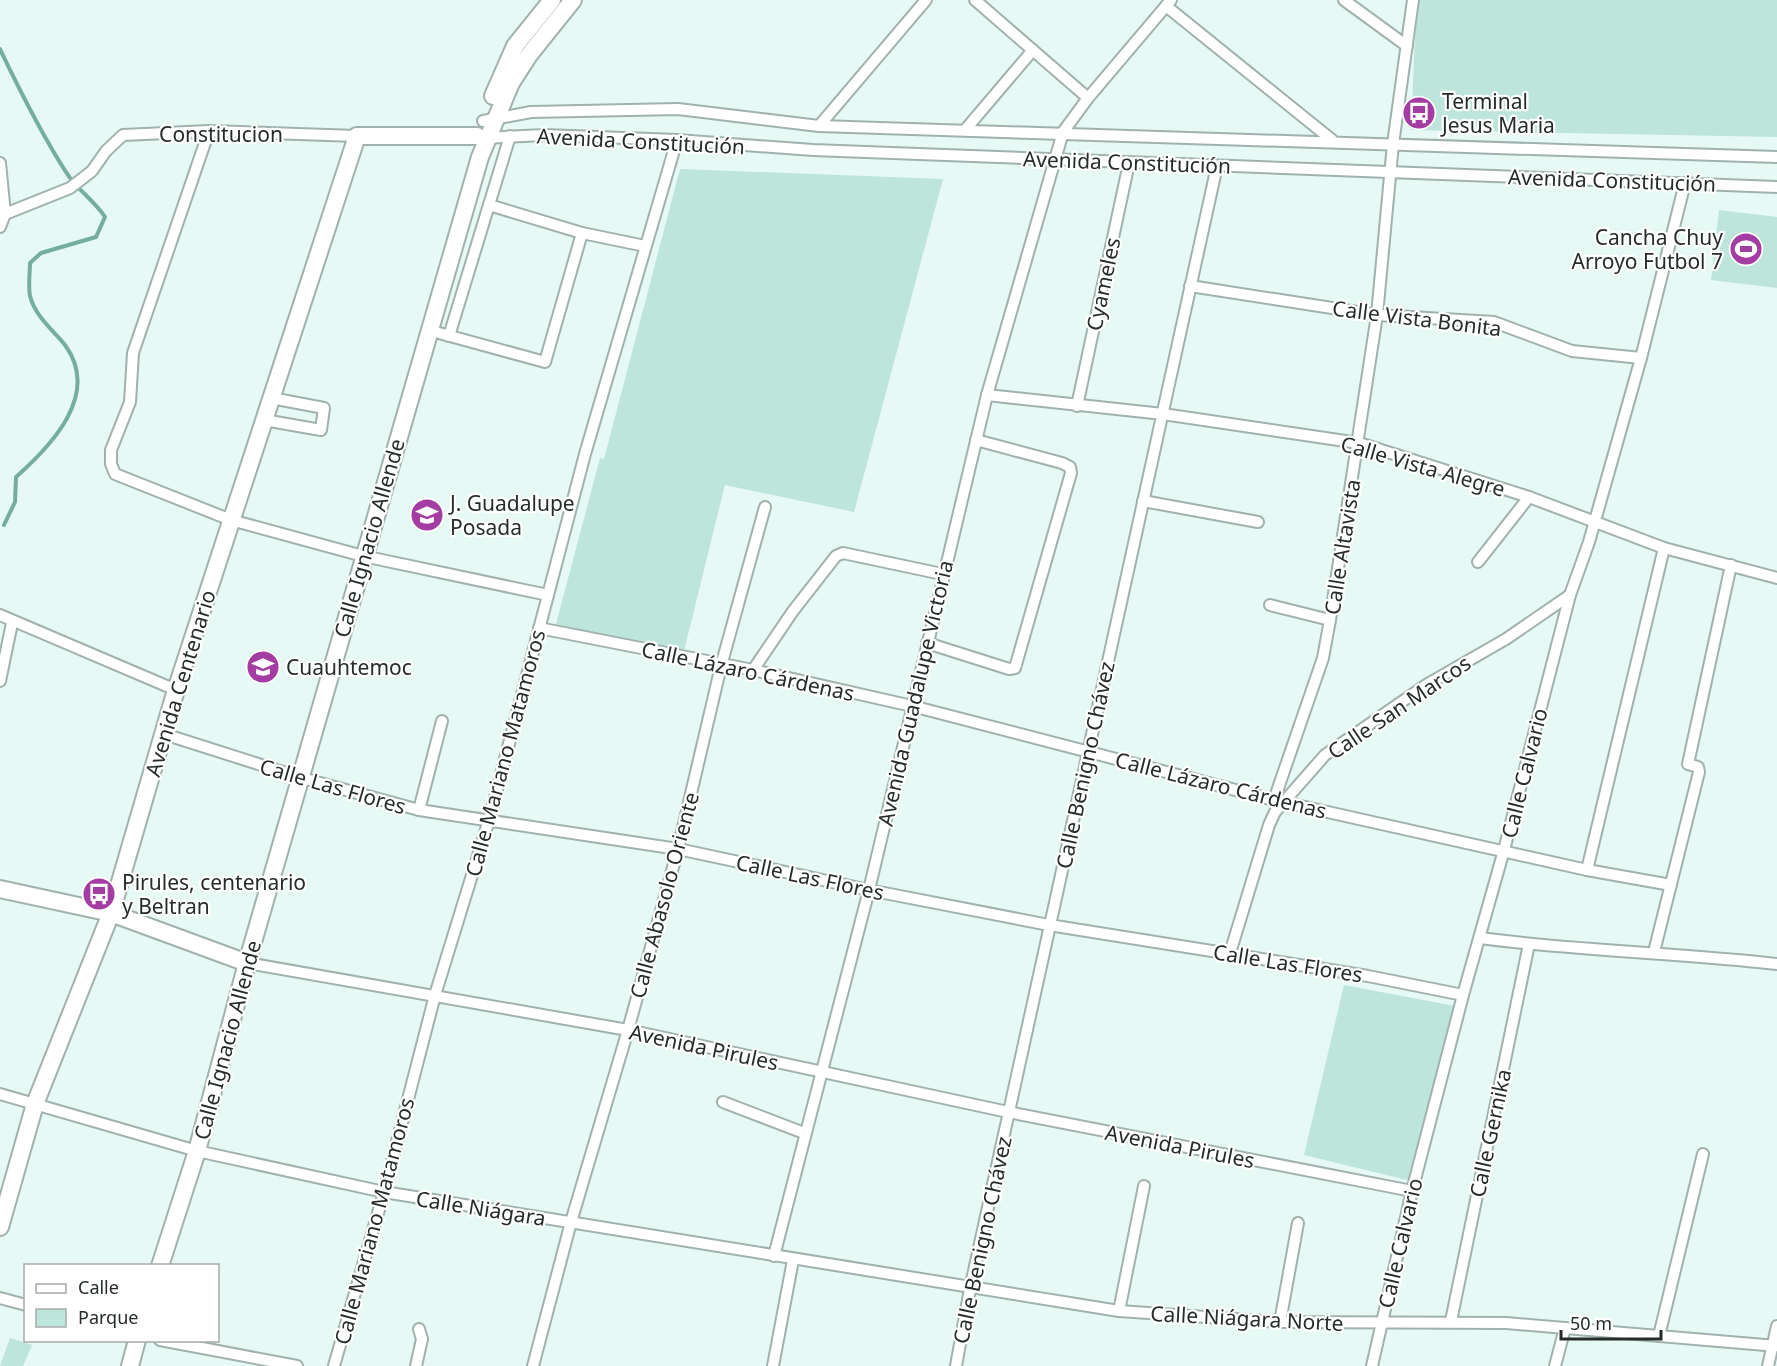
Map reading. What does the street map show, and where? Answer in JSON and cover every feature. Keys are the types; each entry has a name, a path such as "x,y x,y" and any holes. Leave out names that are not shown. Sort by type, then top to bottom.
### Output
{"street":[{"path":"486,128 515,46 552,0"},
{"path":"486,128 528,55 573,0"},
{"path":"819,126 926,0"},
{"path":"975,0 1088,98"},
{"path":"1344,0 1407,46"},
{"name":"Calle Altavista","path":"1280,801 1323,658 1330,620 1377,315 1394,144 1413,0"},
{"path":"1168,3 1332,141"},
{"name":"Avenida Guadalupe Victoria","path":"774,1256 819,1072 869,890 942,574 987,395 1054,160 1063,132 1088,98 1168,3"},
{"path":"965,130 1033,50"},
{"name":"Avenida Constitución","path":"486,128 531,112 678,109 819,126 1063,132 1777,157"},
{"name":"Avenida Constitución","path":"486,128 510,136 544,135 677,140 813,150 1777,187"},
{"name":"Constitucion","path":"5,214 70,188 92,171 106,151 123,135 209,131 357,136 486,128"},
{"name":"Calle Ignacio Allende","path":"161,1264 197,1151 247,963 302,778 363,556 480,156 486,128"},
{"path":"209,131 133,353 130,402 111,450 111,464 115,474 231,520 363,556 548,595"},
{"name":"Avenida Centenario","path":"0,1227 35,1104 111,913 176,690 357,136"},
{"path":"449,336 510,136"},
{"name":"Calle Mariano Matamoros","path":"334,1366 384,1192 435,996 489,820 585,454 677,140"},
{"path":"0,163 5,214 0,227"},
{"name":"Cyameles","path":"1077,406 1129,163"},
{"name":"Calle Benigno Chávez","path":"956,1366 1008,1112 1217,166"},
{"name":"Calle Calvario","path":"1372,1366 1412,1191 1462,995 1504,850 1570,595 1594,522 1641,358 1685,183"},
{"path":"489,205 582,233 645,246"},
{"path":"428,330 545,362 582,233"},
{"name":"Calle Vista Bonita","path":"1190,286 1377,315 1494,322 1572,351 1641,358"},
{"name":"Calle Vista Alegre","path":"987,395 1162,414 1359,443 1529,497 1664,548 1777,578"},
{"path":"264,420 321,430 324,408 271,398"},
{"path":"927,643 1009,669 1015,668 1071,473 1070,467 1062,463 976,440"},
{"path":"1478,562 1529,497"},
{"path":"1143,501 1258,522"},
{"name":"Calle Abasolo Oriente","path":"532,1366 678,849 722,666 765,507"},
{"path":"1587,870 1664,548"},
{"path":"753,670 824,568 836,556 843,553 942,574"},
{"path":"1654,952 1699,772 1698,767 1688,764 1731,565"},
{"name":"Calle San Marcos","path":"1230,953 1269,825 1280,801 1325,755 1359,730 1426,685 1506,639 1570,595"},
{"path":"1270,605 1330,620"},
{"path":"0,615 12,623 176,690"},
{"path":"0,681 12,623"},
{"name":"Calle Lázaro Cárdenas","path":"539,628 722,666 753,670 912,706 1280,801 1587,870 1671,885"},
{"path":"419,810 442,721"},
{"name":"Calle Las Flores","path":"164,734 302,778 419,810 678,849 869,890 1049,925 1230,953 1462,995"},
{"name":"Avenida Pirules","path":"0,889 111,913 247,963 628,1030 1008,1112 1412,1191"},
{"path":"1480,938 1777,964"},
{"name":"Calle Gernika","path":"1450,1321 1529,944"},
{"name":"Calle Niágara","path":"0,1094 197,1151 384,1192 970,1289"},
{"path":"723,1102 804,1133"},
{"path":"1659,1336 1703,1154"},
{"path":"1119,1311 1144,1186"},
{"path":"1281,1322 1298,1223"},
{"path":"773,1366 793,1260"},
{"name":"Calle Niágara Norte","path":"970,1289 1119,1311 1281,1322 1450,1321 1565,1328 1775,1346"},
{"path":"0,1298 24,1304"},
{"path":"1768,1366 1775,1346 1777,1326"},
{"path":"1555,1366 1565,1328"},
{"path":"416,1366 423,1339 419,1329"},
{"path":"130,1366 137,1342"},
{"path":"165,1342 297,1366"}],"green space":[{"path":"1420,0 1777,0 1777,137 1411,130 1415,34"},
{"path":"680,169 943,179 854,512 725,485 683,655 556,624 600,458 604,459"},
{"name":"Cancha Chuy Arroyo Futbol 7","path":"1719,210 1777,217 1777,288 1711,280"},
{"path":"1344,985 1455,1006 1411,1181 1304,1155"},
{"path":"10,1338 32,1345 23,1366 0,1366"}],"waterway":[{"path":"0,49 31,112 66,172 105,217 96,237 41,253 30,263 29,288 32,303 65,345 75,363 78,382 75,400 57,434 16,477 15,502 4,525"}],"place":[{"name":"Terminal Jesus Maria","path":"1419,113"},
{"name":"Cancha Chuy Arroyo Futbol 7","path":"1746,249"},
{"name":"J. Guadalupe Posada","path":"427,515"},
{"name":"Cuauhtemoc","path":"263,667"},
{"name":"Pirules, centenario y Beltran","path":"99,894"}]}
